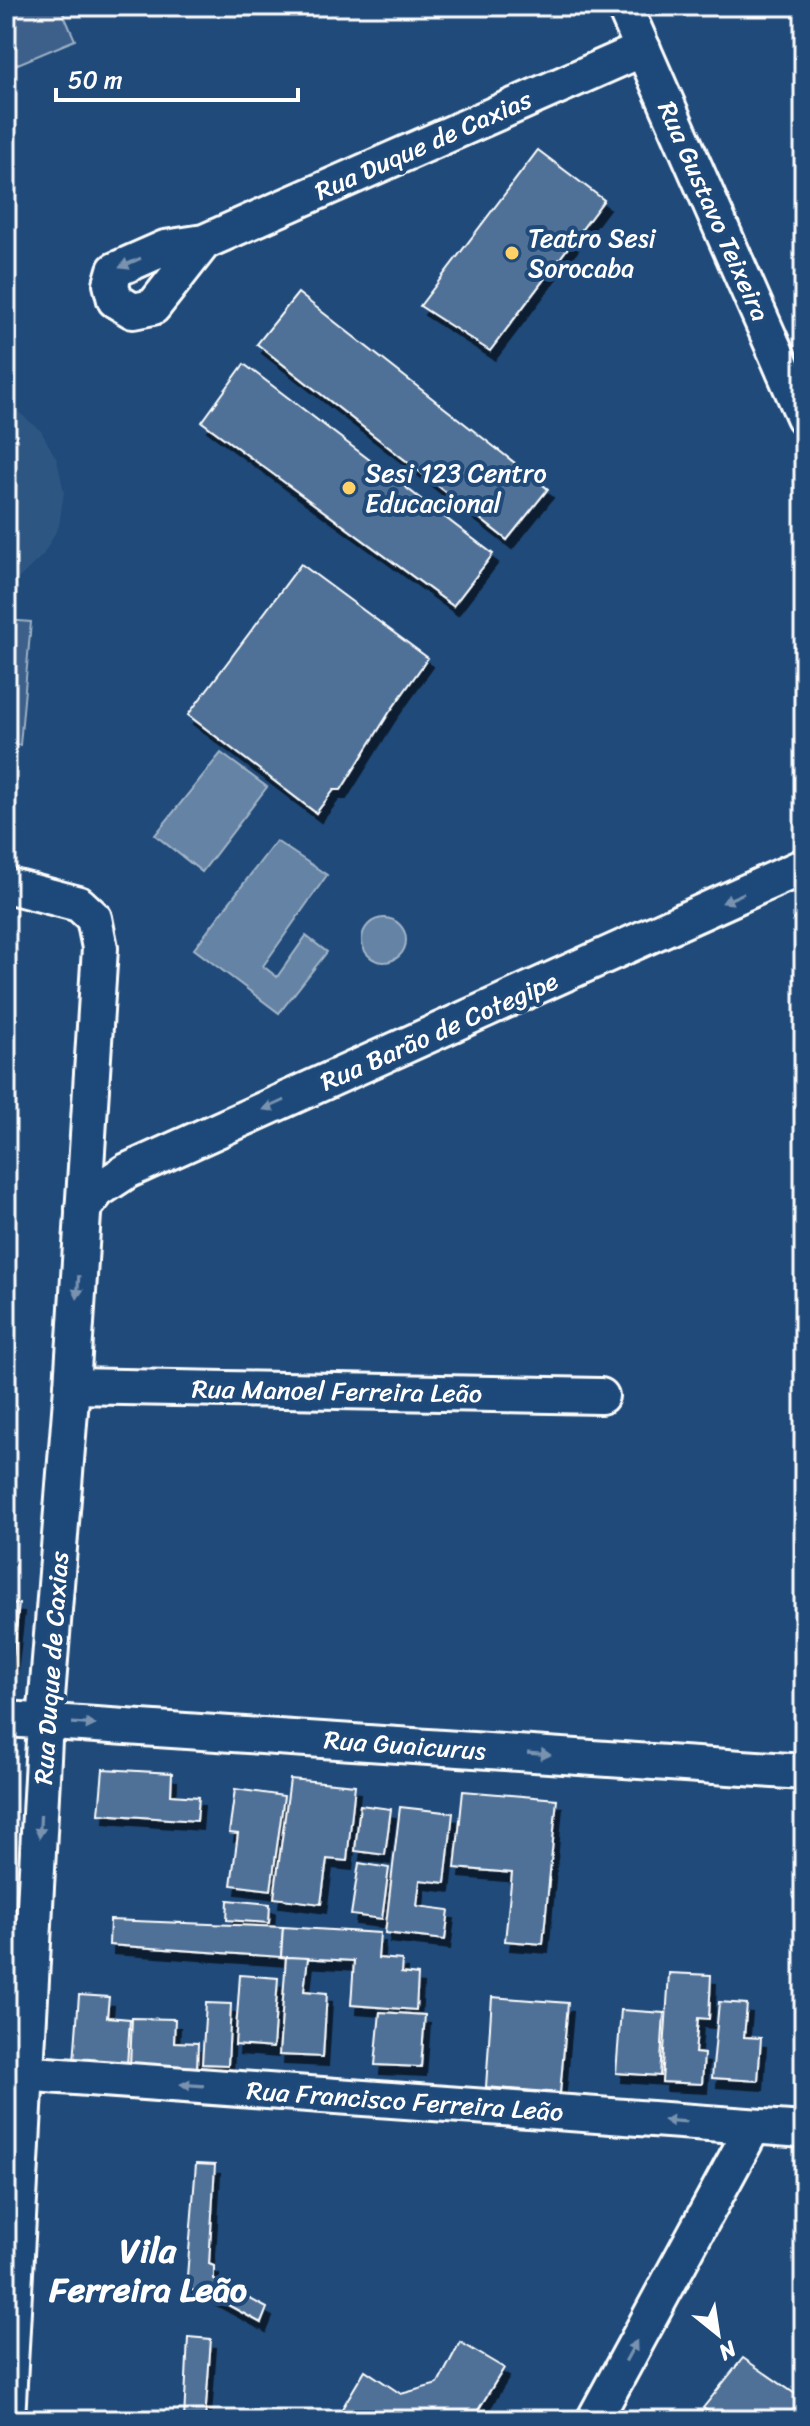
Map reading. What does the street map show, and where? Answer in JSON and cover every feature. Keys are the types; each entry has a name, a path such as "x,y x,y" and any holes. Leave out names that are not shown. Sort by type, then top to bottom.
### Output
{"street":[{"name":"Rua Gustavo Teixeira","path":"624,6 804,417"},
{"name":"Rua Duque de Caxias","path":"204,242 643,49"},
{"name":"Rua Barão de Cotegipe","path":"83,1209 98,1190 127,1171 804,866"},
{"name":"Rua Duque de Caxias","path":"6,885 79,904 94,918 100,948 72,1386 16,2073 7,2420"},
{"name":"Rua Manoel Ferreira Leão","path":"72,1386 601,1396"},
{"name":"Rua Guaicurus","path":"6,1719 804,1772"},
{"name":"Rua Francisco Ferreira Leão","path":"16,2073 804,2130"},
{"path":"594,2420 753,2127"}],"shaded area":[{"path":"6,6 60,6 75,40 6,69"},
{"path":"6,405 41,431 57,460 64,492 59,526 43,555 19,578 6,585"},
{"path":"6,620 31,622 20,745 6,744"},
{"path":"221,753 267,787 202,872 155,835"},
{"path":"276,841 327,875 263,966 277,977 306,936 327,952 279,1013 194,949"},
{"path":"384,918 399,925 406,940 399,955 384,962 369,955 362,940 369,925"}],"building":[{"name":"Teatro Sesi Sorocaba","path":"538,150 604,200 490,351 420,306"},
{"path":"298,293 548,489 507,540 257,344"},
{"name":"Sesi 123 Centro Educacional","path":"244,364 493,554 453,606 202,422"},
{"path":"301,564 428,658 341,790 334,790 316,813 188,715"},
{"path":"6,1603 19,1604 12,1665 6,1665"},
{"path":"103,1769 172,1773 171,1795 199,1797 197,1821 99,1814"},
{"path":"290,1779 355,1785 347,1861 327,1859 321,1904 274,1898"},
{"path":"235,1789 284,1796 271,1890 231,1885 238,1834 229,1833"},
{"path":"463,1791 557,1799 543,1944 505,1941 512,1873 455,1868"},
{"path":"360,1805 391,1809 385,1855 355,1851"},
{"path":"400,1807 453,1813 445,1883 420,1880 417,1906 449,1910 445,1940 385,1933"},
{"path":"359,1863 389,1868 382,1919 351,1915"},
{"path":"228,1900 270,1904 269,1923 227,1920"},
{"path":"110,1920 283,1927 281,1957 109,1945"},
{"path":"283,1927 380,1933 378,1958 402,1960 401,1973 418,1975 416,2010 351,2005 354,1961 281,1957"},
{"path":"286,1957 308,1958 304,1991 327,1993 323,2057 279,2055"},
{"path":"669,1973 711,1975 709,2019 698,2018 695,2053 704,2054 702,2084 662,2082"},
{"path":"240,1975 278,1978 273,2048 235,2045"},
{"path":"79,1995 109,1997 107,2017 130,2019 127,2065 74,2062"},
{"path":"492,1997 568,2003 560,2093 486,2087"},
{"path":"719,2002 747,2004 744,2037 761,2038 758,2081 712,2078"},
{"path":"206,2003 231,2004 228,2065 202,2064"},
{"path":"621,2010 664,2013 660,2076 616,2073"},
{"path":"380,2012 425,2015 421,2067 375,2065"},
{"path":"132,2018 175,2019 174,2042 198,2043 197,2069 130,2067"},
{"path":"196,2164 215,2165 209,2264 214,2266 214,2280 267,2308 261,2323 206,2293 186,2289"},
{"path":"188,2337 211,2339 205,2420 184,2420"},
{"path":"460,2342 504,2368 472,2420 343,2420 337,2417 365,2370 401,2394 438,2384"},
{"path":"743,2358 804,2400 804,2420 721,2420 703,2408"}],"place":[{"name":"Teatro Sesi Sorocaba","path":"512,253"},
{"name":"Sesi 123 Centro Educacional","path":"349,488"}],"district":[{"name":"Vila Ferreira Leão","path":"148,2270"}]}
